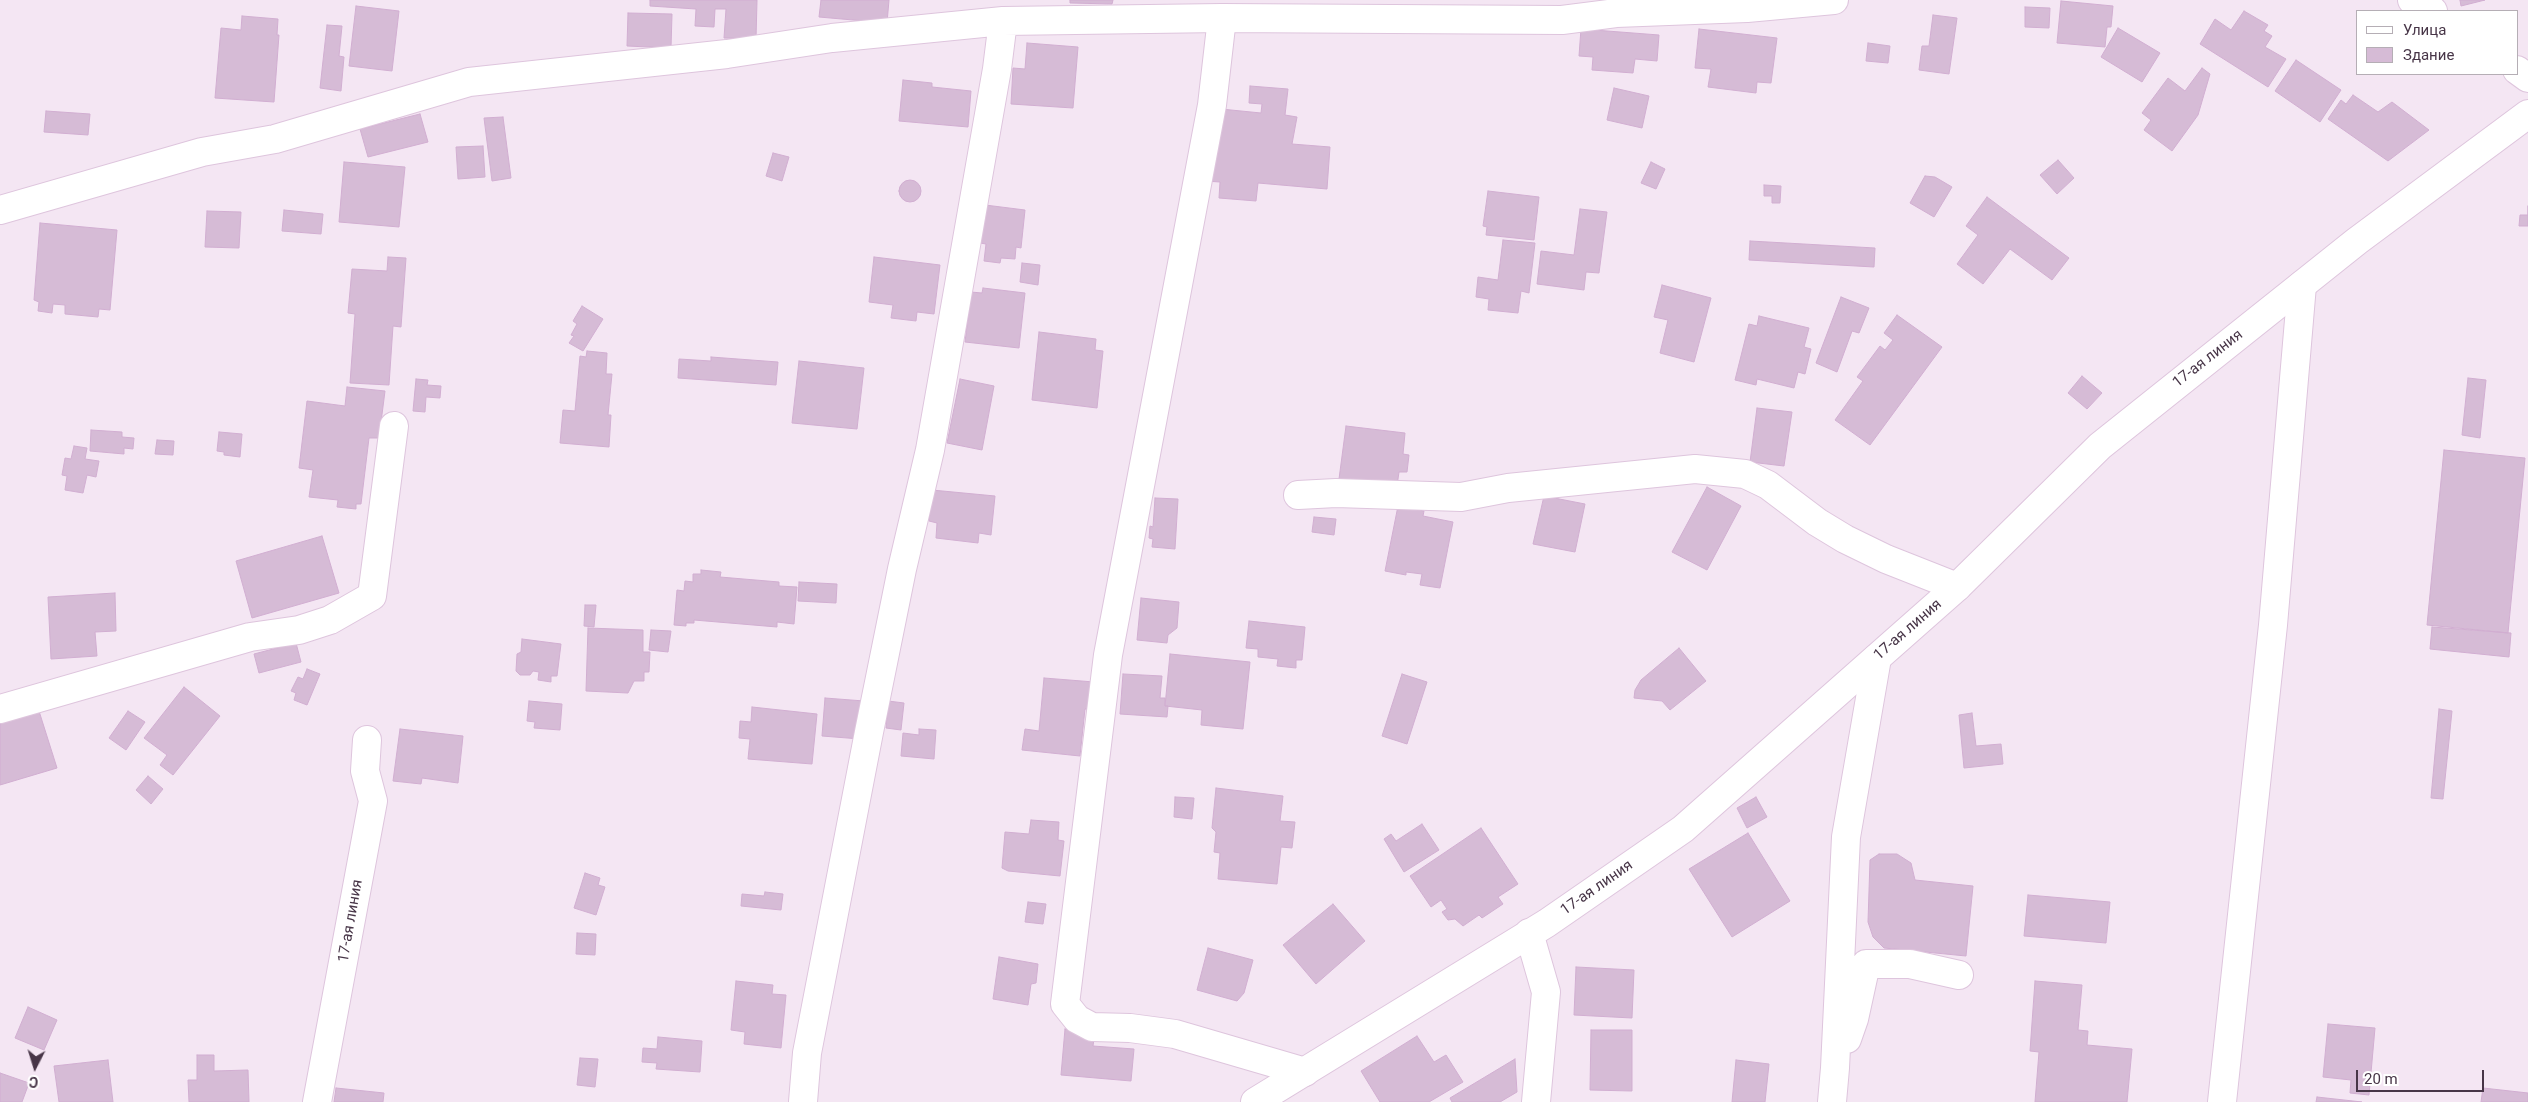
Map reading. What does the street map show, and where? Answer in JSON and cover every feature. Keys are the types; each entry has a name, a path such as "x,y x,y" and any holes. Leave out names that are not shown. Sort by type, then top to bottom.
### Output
{"street":[{"path":"0,210 202,152 275,139 469,82 727,54 832,38 1003,20 1222,18 1562,20 1616,13 1748,8 1834,0"},
{"path":"2412,0 2431,10"},
{"path":"1222,18 1212,105 1108,655 1065,1004 1077,1019 1092,1027 1130,1028 1175,1034 1305,1072"},
{"path":"802,1102 807,1053 869,732 902,569 930,450 997,69 1003,20"},
{"name":"17-ая линия","path":"1255,1102 1529,934 1683,829 1958,587 2100,446 2302,285 2528,114"},
{"path":"2222,1102 2273,625 2302,285"},
{"path":"0,709 250,637 299,630 330,620 372,596 394,426"},
{"path":"1298,496 1336,493 1461,497 1508,488 1695,469 1745,474 1768,485 1817,522 1845,539 1886,559 1958,587"},
{"path":"1832,1102 1846,837 1877,658"},
{"name":"17-ая линия","path":"317,1102 373,801 365,771 367,740"},
{"path":"1529,934 1546,992 1536,1102"},
{"path":"1835,1068 1854,1019 1866,964 1910,964 1959,975"}],"building":[{"path":"650,0 757,0 756,39 724,38 726,9 715,9 714,27 695,26 696,9 650,6"},
{"path":"821,0 889,0 887,23 819,17"},
{"path":"1070,0 1113,0 1112,4 1070,3"},
{"path":"2460,0 2485,0 2461,6"},
{"path":"2061,1 2113,6 2111,27 2107,27 2105,47 2057,43"},
{"path":"356,6 399,11 392,71 349,66"},
{"path":"2025,7 2050,8 2049,28 2025,27"},
{"path":"2244,11 2268,25 2264,31 2272,36 2265,47 2286,59 2268,87 2200,44 2215,19 2231,30"},
{"path":"628,13 672,14 671,48 627,46"},
{"path":"1933,15 1957,18 1949,74 1919,70 1922,46 1929,46"},
{"path":"242,16 278,19 277,35 279,35 274,102 215,98 221,28 241,30"},
{"path":"327,25 342,26 339,56 344,57 341,91 320,88"},
{"path":"2118,28 2160,53 2142,82 2101,57"},
{"path":"1581,29 1659,35 1657,61 1635,59 1633,73 1592,70 1593,57 1579,56"},
{"path":"1699,29 1777,38 1771,83 1757,82 1756,93 1708,87 1711,69 1695,68"},
{"path":"1027,43 1078,47 1073,108 1011,104 1013,68 1025,69"},
{"path":"1868,43 1890,46 1888,63 1866,61"},
{"path":"2296,60 2341,90 2320,122 2275,91"},
{"path":"2202,68 2210,74 2198,115 2172,151 2144,130 2151,120 2142,113 2168,78 2185,91"},
{"path":"903,80 932,83 932,87 971,91 968,127 899,121"},
{"path":"1250,86 1288,89 1285,115 1297,117 1292,144 1330,147 1327,189 1258,183 1256,201 1219,198 1220,182 1205,181 1207,158 1216,158 1221,109 1261,113 1262,104 1249,103"},
{"path":"1614,88 1649,96 1642,128 1607,120"},
{"path":"2353,95 2378,112 2392,102 2429,130 2388,161 2328,119 2341,100 2346,104"},
{"path":"46,111 90,114 88,135 44,132"},
{"path":"420,114 428,142 368,157 360,129"},
{"path":"503,117 511,178 492,181 484,118"},
{"path":"483,146 485,177 458,179 456,147"},
{"path":"773,153 789,157 782,181 766,176"},
{"path":"2058,160 2074,178 2057,194 2040,175"},
{"path":"344,162 405,167 399,227 339,222"},
{"path":"1651,162 1665,169 1656,189 1641,183"},
{"path":"1925,176 1935,177 1952,187 1934,217 1910,203"},
{"path":"910,180 918,183 921,191 918,199 910,202 902,199 899,191 902,183"},
{"path":"1764,185 1781,186 1780,203 1772,203 1772,196 1764,196"},
{"path":"1488,191 1539,197 1534,240 1486,235 1487,227 1483,226"},
{"path":"1987,197 2069,258 2052,280 2010,249 1983,284 1957,264 1978,235 1966,226"},
{"path":"985,205 1025,210 1021,248 1016,247 1015,259 1001,258 1000,263 984,261 986,244 980,243"},
{"path":"1580,209 1607,212 1599,273 1586,272 1584,290 1537,284 1541,251 1574,255"},
{"path":"284,210 323,214 321,234 282,231"},
{"path":"207,211 241,212 239,248 205,247"},
{"path":"2520,215 2528,215 2528,226 2519,226"},
{"path":"40,223 117,230 110,310 99,309 98,317 65,314 65,305 53,304 52,313 38,311 39,302 34,300"},
{"path":"1503,240 1535,243 1529,293 1521,291 1518,313 1488,310 1489,299 1476,297 1478,277 1498,280"},
{"path":"1750,241 1875,248 1874,267 1749,260"},
{"path":"388,257 406,258 401,327 393,326 389,385 350,383 355,314 348,313 352,269 387,271"},
{"path":"874,257 940,265 934,314 917,312 916,321 891,318 893,305 869,302"},
{"path":"1022,263 1040,265 1038,285 1020,282"},
{"path":"1662,285 1711,298 1694,362 1660,353 1668,320 1654,317"},
{"path":"983,288 1025,293 1019,348 965,342 971,292 982,293"},
{"path":"1841,297 1869,308 1859,333 1852,331 1837,372 1816,363"},
{"path":"582,306 603,319 583,351 569,343 574,336 571,335 577,324 573,321"},
{"path":"1897,315 1942,347 1870,445 1835,420 1863,381 1857,377 1880,346 1885,350 1893,340 1884,333"},
{"path":"1759,316 1809,328 1804,347 1811,349 1805,374 1798,372 1794,388 1757,379 1756,385 1735,380 1749,324 1757,326"},
{"path":"1039,332 1096,339 1095,350 1103,351 1097,408 1032,400"},
{"path":"587,351 607,353 606,374 612,374 608,415 611,415 609,447 560,443 563,410 575,411 580,356 586,357"},
{"path":"711,357 778,362 776,385 678,378 679,359 711,361"},
{"path":"799,361 864,368 857,429 792,423"},
{"path":"2082,376 2102,393 2087,409 2068,393"},
{"path":"2468,378 2486,380 2480,438 2462,435"},
{"path":"416,379 428,380 427,385 441,386 440,398 426,397 425,412 413,411"},
{"path":"960,379 994,386 982,450 947,443"},
{"path":"347,387 385,391 379,438 369,438 361,504 356,504 356,509 337,507 338,500 309,497 313,470 299,468 307,401 345,406"},
{"path":"1757,408 1792,412 1784,466 1750,462"},
{"path":"1346,426 1405,433 1403,454 1409,455 1407,472 1399,472 1397,486 1339,479"},
{"path":"91,430 122,432 122,437 134,438 133,449 124,448 124,454 90,451"},
{"path":"219,432 242,434 240,457 224,455 224,452 217,451"},
{"path":"157,440 174,441 173,455 155,454"},
{"path":"74,446 87,448 85,459 99,461 96,477 87,475 83,493 65,490 67,476 62,475 65,458 71,459"},
{"path":"2444,450 2525,458 2508,633 2427,625"},
{"path":"1707,487 1741,506 1707,570 1672,552"},
{"path":"932,490 995,496 991,535 979,533 978,543 936,538 937,523 929,521"},
{"path":"1544,496 1585,504 1575,552 1533,544"},
{"path":"1155,498 1178,499 1175,549 1152,547 1153,539 1149,538 1150,526 1153,527"},
{"path":"1398,506 1424,511 1423,516 1453,522 1440,588 1420,585 1422,574 1406,572 1406,575 1385,571"},
{"path":"1314,517 1336,519 1334,535 1312,532"},
{"path":"322,536 339,593 252,618 236,561"},
{"path":"701,570 721,572 720,577 779,582 779,586 797,587 794,624 777,622 777,627 694,620 694,623 686,623 686,626 674,625 677,590 684,591 685,581 693,582 693,574 701,574"},
{"path":"799,582 837,584 836,603 798,601"},
{"path":"115,593 116,631 95,632 97,656 51,659 48,597"},
{"path":"1141,598 1179,602 1177,628 1168,635 1167,643 1137,640"},
{"path":"585,605 596,605 594,627 584,626"},
{"path":"1249,621 1305,627 1302,660 1296,660 1296,668 1277,666 1278,659 1258,657 1258,649 1246,648"},
{"path":"2432,627 2511,633 2509,657 2430,649"},
{"path":"588,628 643,630 643,652 650,652 649,672 644,672 644,681 634,681 628,693 586,691"},
{"path":"651,630 671,631 668,652 649,650"},
{"path":"522,639 561,644 557,676 551,676 551,682 538,680 539,672 533,671 530,675 520,675 516,671 517,654 521,652"},
{"path":"296,643 301,662 259,673 254,654"},
{"path":"1679,648 1706,681 1670,710 1662,701 1634,698 1635,690 1641,680"},
{"path":"1170,654 1250,662 1243,729 1201,725 1202,710 1165,706"},
{"path":"307,669 320,674 307,705 294,700 296,693 291,691 298,677 303,679"},
{"path":"1123,674 1162,676 1160,698 1165,698 1165,706 1168,706 1167,717 1120,714"},
{"path":"1402,674 1427,682 1407,744 1382,736"},
{"path":"1044,678 1094,682 1092,709 1085,709 1080,756 1022,750 1025,729 1039,731"},
{"path":"184,687 220,716 173,775 160,765 167,755 144,738"},
{"path":"825,698 864,701 860,739 822,736"},
{"path":"529,701 562,704 560,730 534,728 535,722 527,721"},
{"path":"888,701 904,703 901,730 886,728"},
{"path":"752,707 817,714 812,764 748,759 750,739 739,738 740,721 751,722"},
{"path":"2439,709 2452,711 2443,799 2431,798"},
{"path":"39,711 57,768 0,785 0,723"},
{"path":"128,711 145,722 126,750 109,738"},
{"path":"1972,713 1976,746 2001,744 2003,764 1964,768 1959,715"},
{"path":"400,729 463,736 458,783 422,778 421,784 393,781"},
{"path":"919,729 936,730 934,759 901,756 903,733 919,735"},
{"path":"148,776 163,789 151,804 136,790"},
{"path":"1216,788 1283,796 1280,821 1295,822 1292,848 1281,847 1277,884 1218,879 1220,853 1214,852 1216,832 1212,828"},
{"path":"1175,797 1194,798 1192,819 1174,817"},
{"path":"1756,797 1767,817 1747,828 1737,808"},
{"path":"1031,820 1059,822 1058,840 1064,841 1060,876 1008,871 1002,868 1005,832 1029,834"},
{"path":"1422,824 1439,850 1404,872 1384,839 1391,834 1396,841"},
{"path":"1481,828 1518,884 1498,897 1503,904 1482,918 1479,915 1463,926 1455,919 1448,920 1442,912 1447,909 1441,900 1431,907 1410,876"},
{"path":"1748,833 1790,901 1732,937 1689,869"},
{"path":"1879,854 1897,854 1911,863 1915,880 1973,886 1966,956 1884,948 1873,937 1868,922 1870,860"},
{"path":"585,873 600,878 598,885 605,887 596,915 574,908"},
{"path":"765,892 783,894 781,910 741,906 742,894 764,896"},
{"path":"2028,895 2110,902 2106,943 2024,936"},
{"path":"1028,902 1046,904 1043,924 1025,922"},
{"path":"1333,904 1365,941 1316,984 1283,945"},
{"path":"577,933 596,934 595,955 576,954"},
{"path":"1208,948 1253,960 1244,993 1237,1001 1197,990"},
{"path":"999,957 1038,964 1036,983 1031,984 1028,1005 993,999"},
{"path":"1576,967 1634,970 1632,1018 1574,1015"},
{"path":"736,981 773,985 772,994 786,995 781,1048 744,1044 745,1032 731,1030"},
{"path":"2035,981 2082,985 2078,1030 2088,1031 2087,1045 2132,1049 2127,1102 2035,1102 2039,1052 2030,1051"},
{"path":"28,1007 57,1020 44,1050 15,1038"},
{"path":"2328,1024 2375,1028 2369,1095 2350,1093 2351,1080 2323,1077"},
{"path":"1065,1029 1095,1032 1093,1046 1134,1049 1131,1081 1061,1075"},
{"path":"1591,1030 1632,1030 1632,1091 1590,1090"},
{"path":"1417,1036 1434,1062 1446,1055 1463,1082 1429,1102 1380,1102 1361,1071"},
{"path":"658,1037 702,1041 700,1072 656,1069 657,1063 642,1062 643,1048 657,1049"},
{"path":"197,1055 214,1055 214,1071 248,1070 249,1102 189,1102 188,1080 197,1080"},
{"path":"580,1058 598,1059 595,1087 577,1085"},
{"path":"1515,1059 1517,1092 1500,1102 1452,1102 1450,1098"},
{"path":"108,1060 113,1102 59,1102 54,1066"},
{"path":"1736,1060 1769,1064 1765,1102 1732,1102"},
{"path":"0,1073 29,1083 22,1102 0,1102"},
{"path":"336,1088 384,1093 383,1102 334,1102"},
{"path":"2483,1088 2528,1093 2528,1102 2481,1102"},
{"path":"2317,1097 2362,1102 2316,1102"}]}
